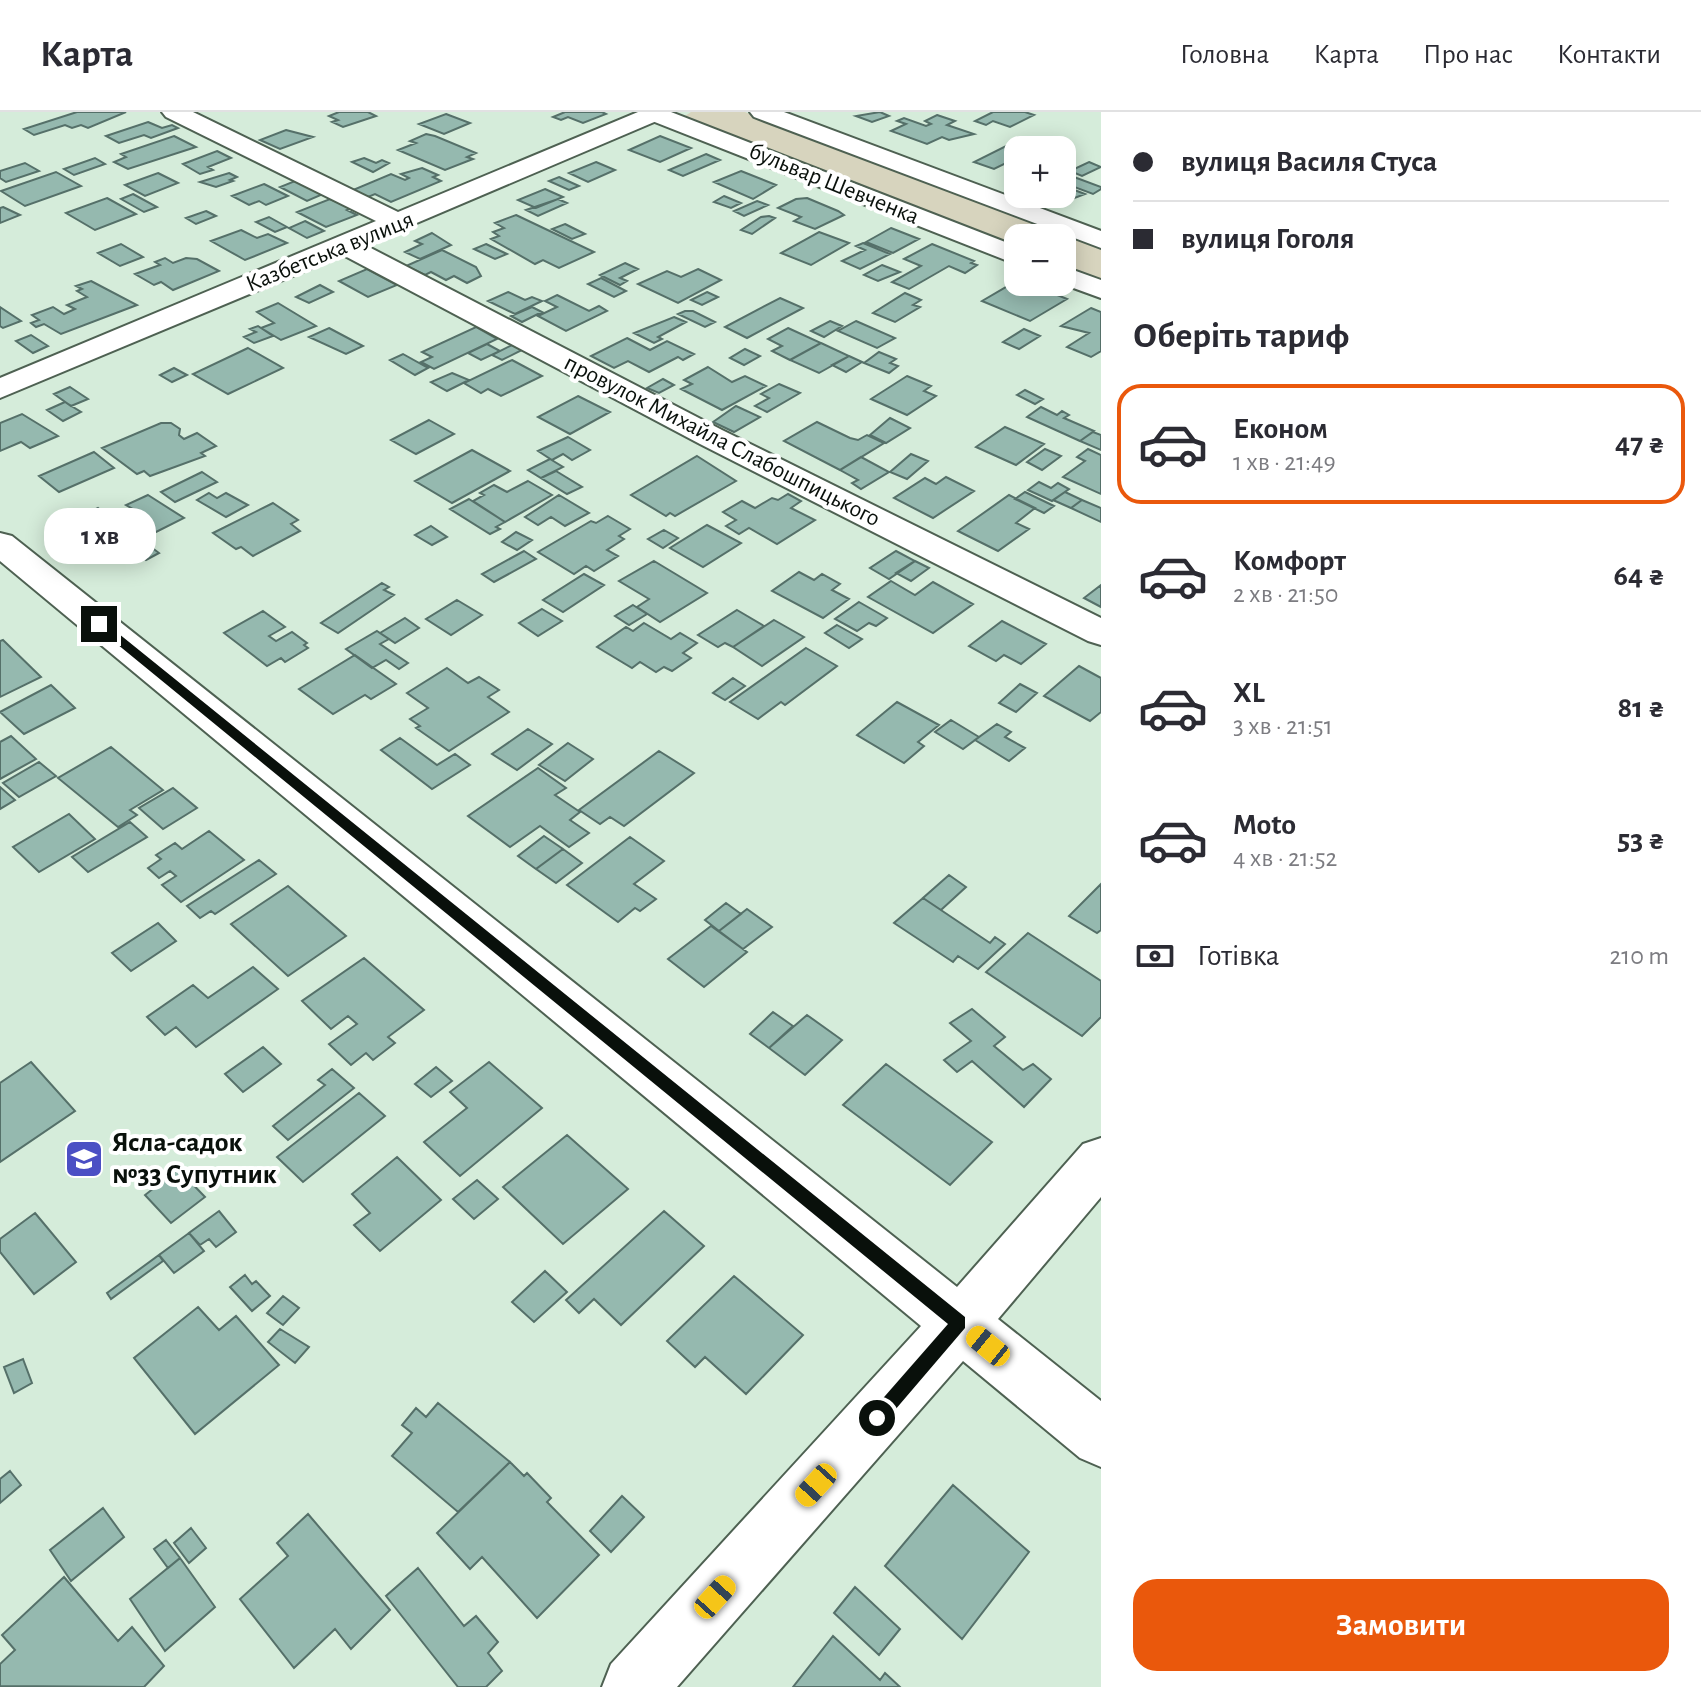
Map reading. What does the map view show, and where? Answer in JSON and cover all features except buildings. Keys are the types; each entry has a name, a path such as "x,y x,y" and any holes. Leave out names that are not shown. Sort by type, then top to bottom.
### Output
{"street":[{"path":"174,112 400,223"},
{"name":"бульвар Шевченка","path":"762,112 1101,240"},
{"name":"Казбетська вулиця","path":"0,389 400,223 654,113"},
{"name":"бульвар Шевченка","path":"654,113 1004,251"},
{"name":"провулок Михайла Слабошпицького","path":"345,245 711,437 1101,633"},
{"path":"1076,280 1101,290"},
{"path":"0,543 1101,1438"},
{"path":"634,1687 1101,1160"}],"shaded area":[{"path":"691,112 745,112 1040,224 1004,224 1004,244 686,119 685,116"},
{"path":"1076,238 1101,247 1101,282 1076,272"}],"place":[{"name":"Ясла-садок №33 Супутник","path":"84,1159"}],"route":[{"path":"99,624 959,1323 877,1418"}]}
